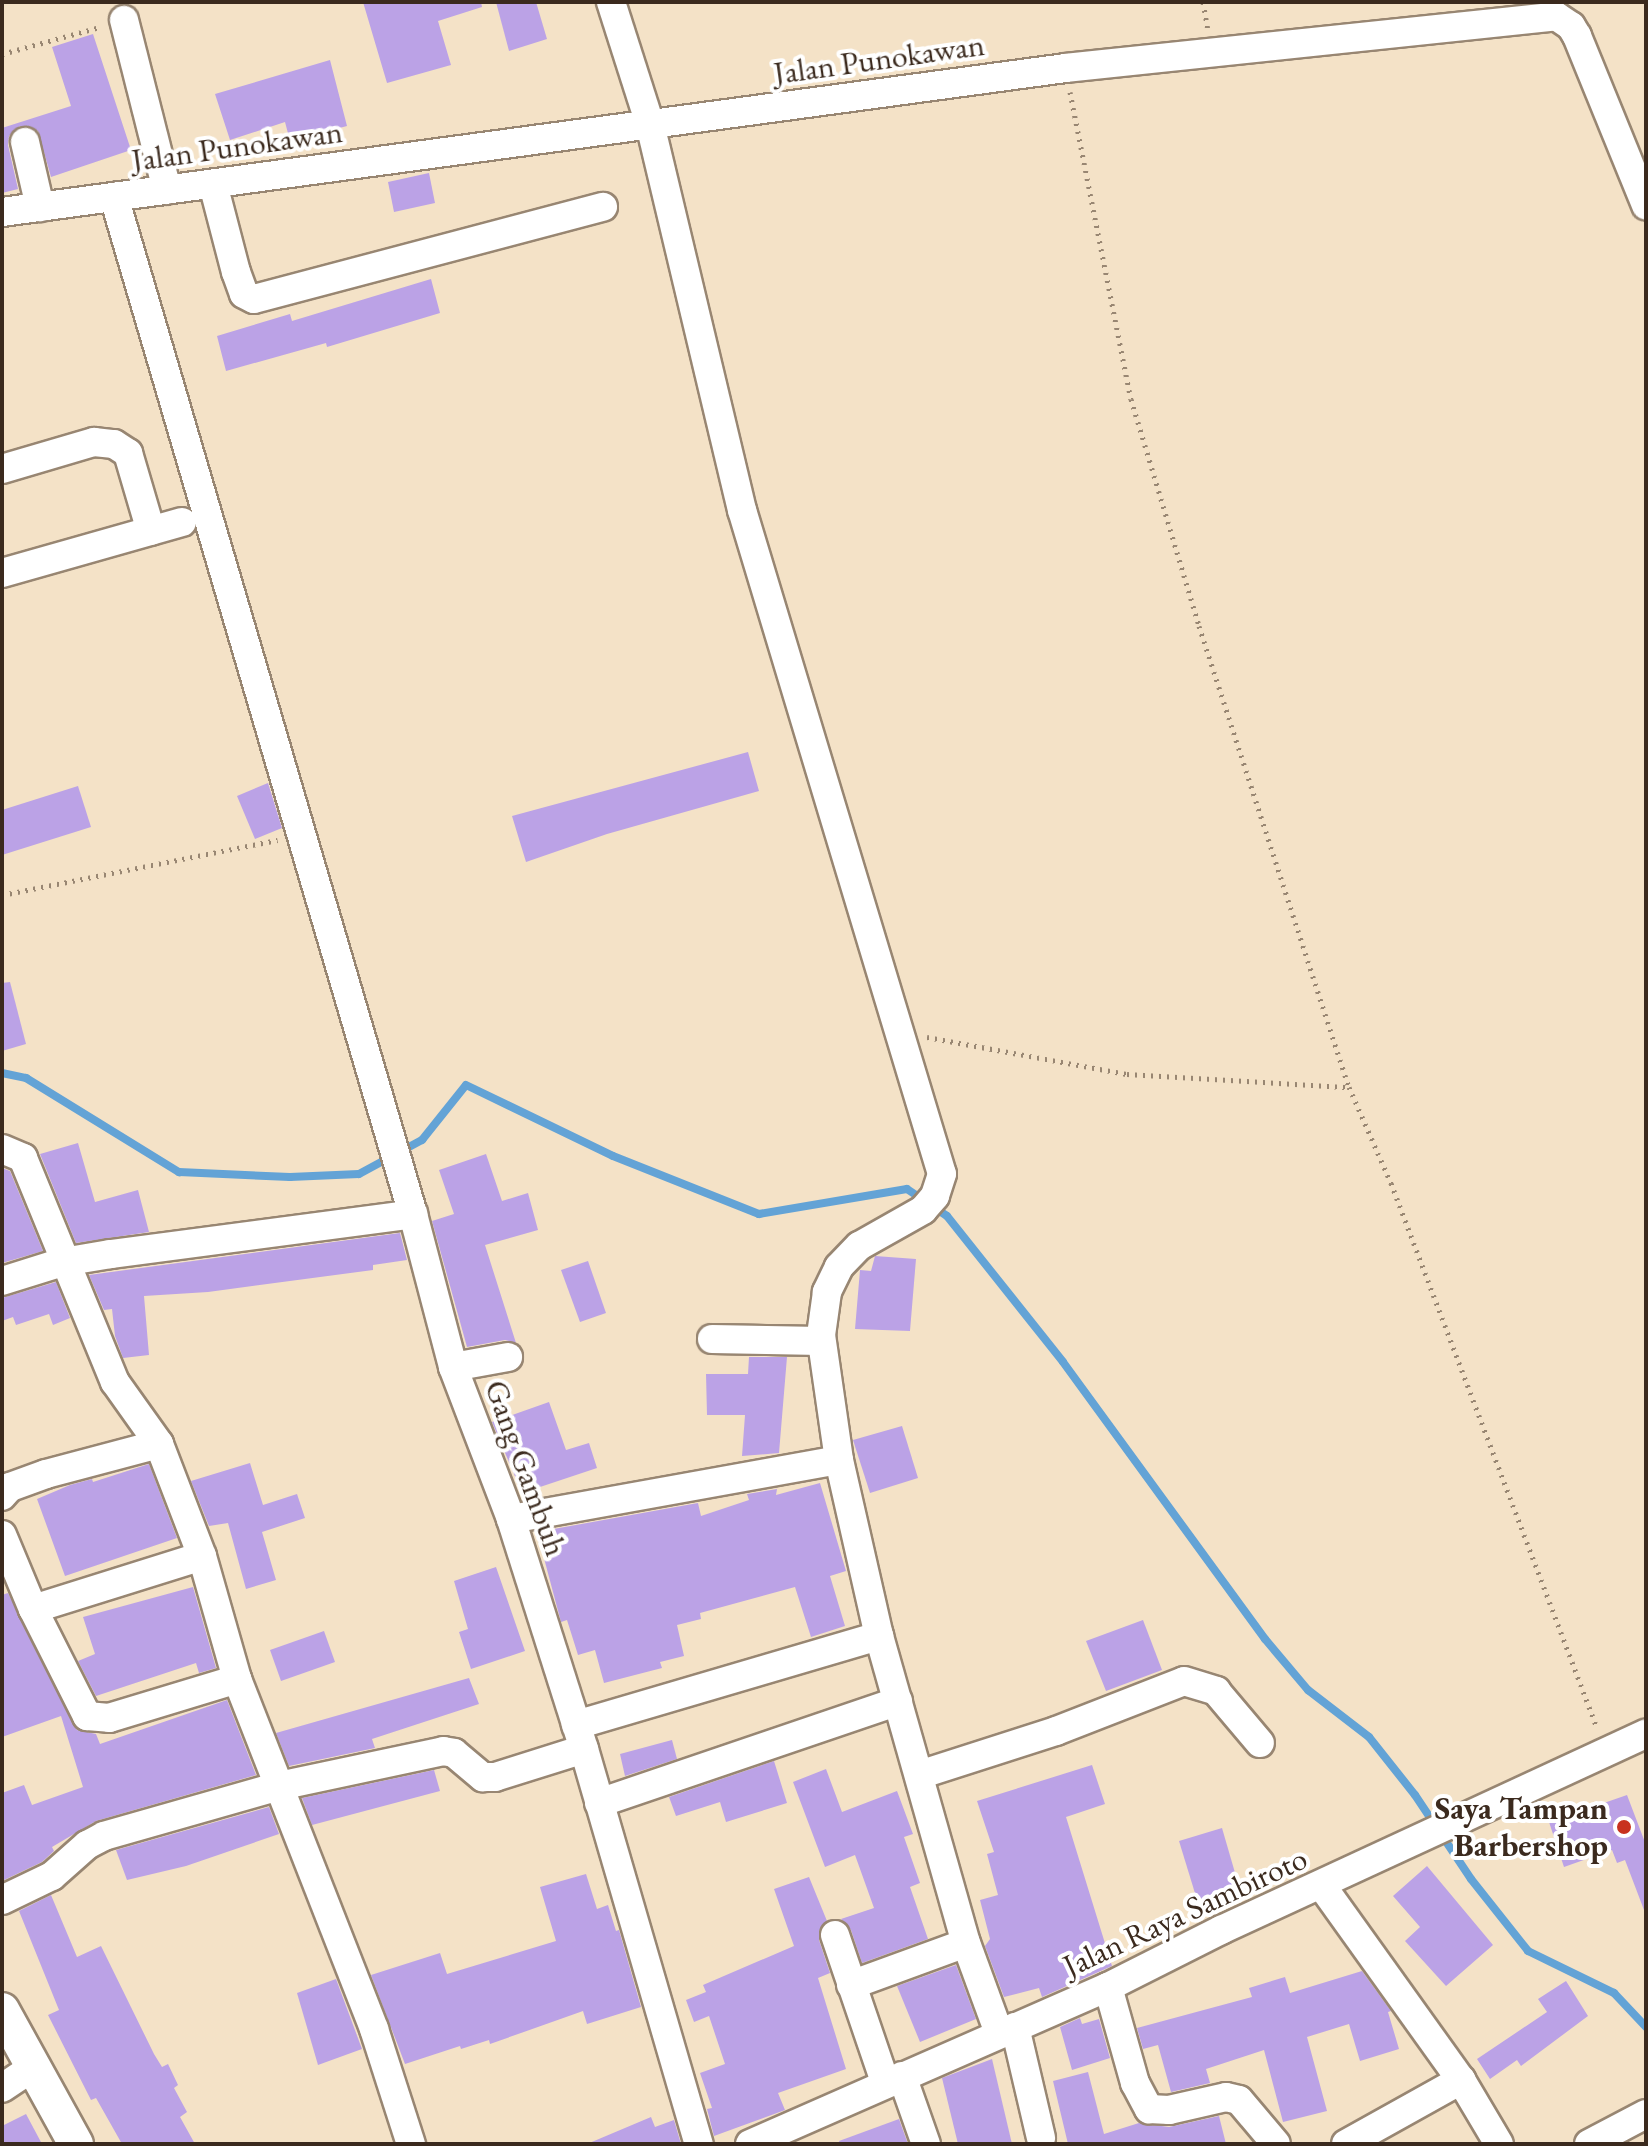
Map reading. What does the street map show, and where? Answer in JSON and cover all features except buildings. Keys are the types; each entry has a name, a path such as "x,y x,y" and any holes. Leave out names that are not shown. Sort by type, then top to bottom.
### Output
{"main road":[{"path":"2,2010 76,2144"}],"street":[{"path":"611,2 650,124 742,510 942,1174 929,1203 859,1246 839,1267 827,1292 821,1341 839,1460 879,1636 966,1943 1007,2030 1041,2138"},
{"name":"Jalan Punokawan","path":"2,212 1065,68 1556,16 1571,26 1577,36 1646,205"},
{"path":"124,20 167,190"},
{"path":"25,142 40,207"},
{"path":"213,184 236,272 244,294 254,299 603,207"},
{"name":"Gang Gambuh","path":"114,197 400,1169 453,1367 511,1519 580,1737 699,2144"},
{"path":"2,469 94,442 114,444 128,453 151,531"},
{"path":"2,573 182,522"},
{"path":"2,1149 23,1158 63,1262 115,1382 159,1444 202,1556 237,1679 374,2029 411,2144"},
{"path":"2,1281 63,1262 413,1214"},
{"path":"712,1339 821,1341"},
{"path":"453,1367 508,1357"},
{"path":"2,1496 10,1487 46,1474 159,1444"},
{"path":"511,1519 839,1460"},
{"path":"2,1535 33,1609 87,1716 109,1718 237,1679"},
{"path":"33,1609 202,1556"},
{"path":"2,1900 52,1876 87,1845 104,1836 279,1786 443,1751 454,1753 483,1777 495,1777 580,1737 879,1636"},
{"path":"919,1775 1056,1731 1184,1681 1216,1691 1260,1743"},
{"path":"599,1803 898,1701"},
{"name":"Jalan Raya Sambiroto","path":"762,2142 894,2079 1108,1987 1221,1930 1646,1734"},
{"path":"1322,1886 1461,2080 1499,2144"},
{"path":"835,1935 851,1985 926,2144"},
{"path":"851,1985 966,1943"},
{"path":"1108,1987 1135,2083 1149,2109 1169,2110 1226,2097 1239,2100 1276,2144"},
{"path":"2,2088 33,2067"},
{"path":"1346,2144 1461,2080"},
{"path":"1589,2144 1646,2114"}],"path":[{"path":"2,54 124,20"},
{"path":"1065,68 1131,399 1199,626 1349,1087 1391,1183 1606,1751"},
{"path":"2,895 303,835"},
{"path":"902,1033 1127,1074 1349,1087"}],"waterway":[{"path":"2,1073 26,1078 179,1172 290,1177 359,1174 422,1140 466,1085 613,1156 759,1214 907,1189 947,1216 1063,1362 1265,1639 1308,1690 1369,1737 1415,1795 1471,1879 1528,1951 1614,1993 1646,2027"}],"place":[{"name":"Saya Tampan Barbershop","path":"1624,1827"}]}
